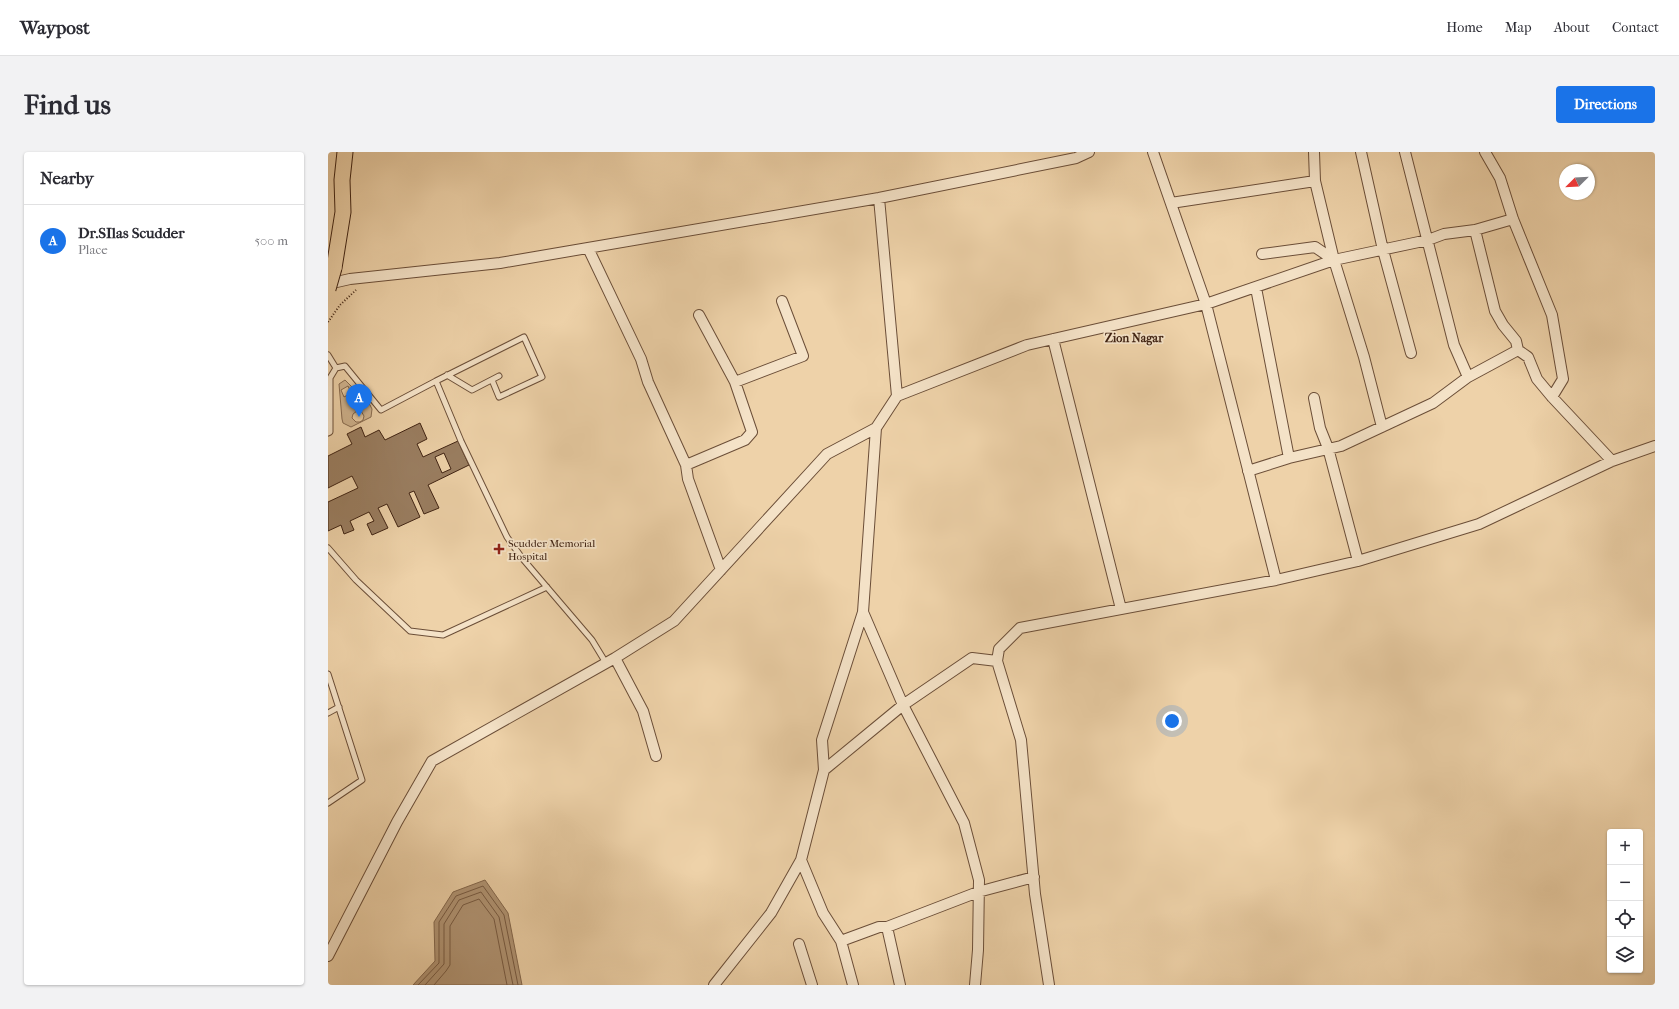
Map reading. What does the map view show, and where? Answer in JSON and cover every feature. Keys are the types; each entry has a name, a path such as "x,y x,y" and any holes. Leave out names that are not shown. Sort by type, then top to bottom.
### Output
{"main road":[{"path":"328,289 334,268 343,212 342,180 345,152"}],"street":[{"path":"328,284 350,279 500,263 879,198 1076,158 1089,152"},
{"path":"1153,152 1206,304 1276,580"},
{"path":"1314,152 1315,181 1334,260 1364,357 1382,427"},
{"path":"1361,152 1383,250 1411,353"},
{"path":"1405,152 1454,345 1468,377"},
{"path":"1485,152 1500,178 1513,219 1552,315 1563,379 1552,396"},
{"path":"1171,203 1315,181"},
{"path":"879,198 896,396"},
{"path":"714,985 771,913 801,860 824,770 822,740 863,612 876,428 896,396 1027,344 1206,304 1334,260 1428,240 1444,234 1475,230 1513,219"},
{"path":"1475,230 1495,311 1503,325 1516,341 1518,350 1528,357 1537,379 1612,461"},
{"path":"1262,254 1315,247 1334,260"},
{"path":"588,248 641,359 648,382 686,465 688,480 721,570"},
{"path":"1256,288 1289,458"},
{"path":"735,382 803,356 782,301"},
{"path":"686,465 745,440 752,432 735,382 699,315"},
{"path":"1053,339 1121,609"},
{"path":"1248,471 1289,458 1342,446 1433,403 1468,377 1518,350"},
{"path":"1314,398 1320,428 1328,448 1358,561"},
{"path":"328,956 397,822 432,761 610,660 674,621 827,454 876,428"},
{"path":"1049,985 1034,877 1021,740 997,661 999,648 1020,628 1276,580 1358,561 1479,524 1612,461 1655,446"},
{"path":"863,612 903,705 964,823 979,880 978,950 975,985"},
{"path":"824,770 903,705 972,658 997,661"},
{"path":"610,660 643,711 656,756"},
{"path":"801,860 823,914 841,941 853,985"},
{"path":"841,941 879,927 887,927 978,892 1034,877"},
{"path":"887,927 900,985"},
{"path":"798,944 812,985"}],"lane":[{"path":"328,433 330,432 330,378 336,368 345,366 381,410 524,337 542,377 500,397 492,380"},
{"path":"328,356 336,368"},
{"path":"447,375 472,390 499,376"},
{"path":"436,381 461,441 507,537 522,558 610,660"},
{"path":"328,548 356,580 410,631 443,635 547,587"},
{"path":"328,674 362,780 328,803"},
{"path":"328,713 339,707"}],"path":[{"path":"328,322 340,305 369,278"}],"shaded area":[{"path":"345,380 370,405 372,409 371,417 351,427 343,423 339,384","holes":["348,386 351,393 344,397 341,390","357,411 361,411 364,416 363,420 360,422 356,422 352,418 353,414"]}],"water":[{"path":"485,880 508,913 522,985 413,985 435,961 434,922 453,892"}],"building":[{"path":"420,423 427,439 417,444 423,457 458,441 469,465 428,485 439,508 424,514 414,491 409,493 420,517 398,527 387,504 378,508 388,528 372,535 367,524 374,521 369,512 350,521 354,530 344,534 341,525 328,531 328,502 358,488 352,476 328,488 328,456 352,444 347,434 361,427 365,437 379,430 385,440","holes":["444,453 451,469 442,473 435,457"]}],"place":[{"name":"Dr.SIlas Scudder","path":"359,417"},
{"name":"Scudder Memorial Hospital","path":"499,549"}],"district":[{"name":"Zion Nagar","path":"1134,338"}]}
